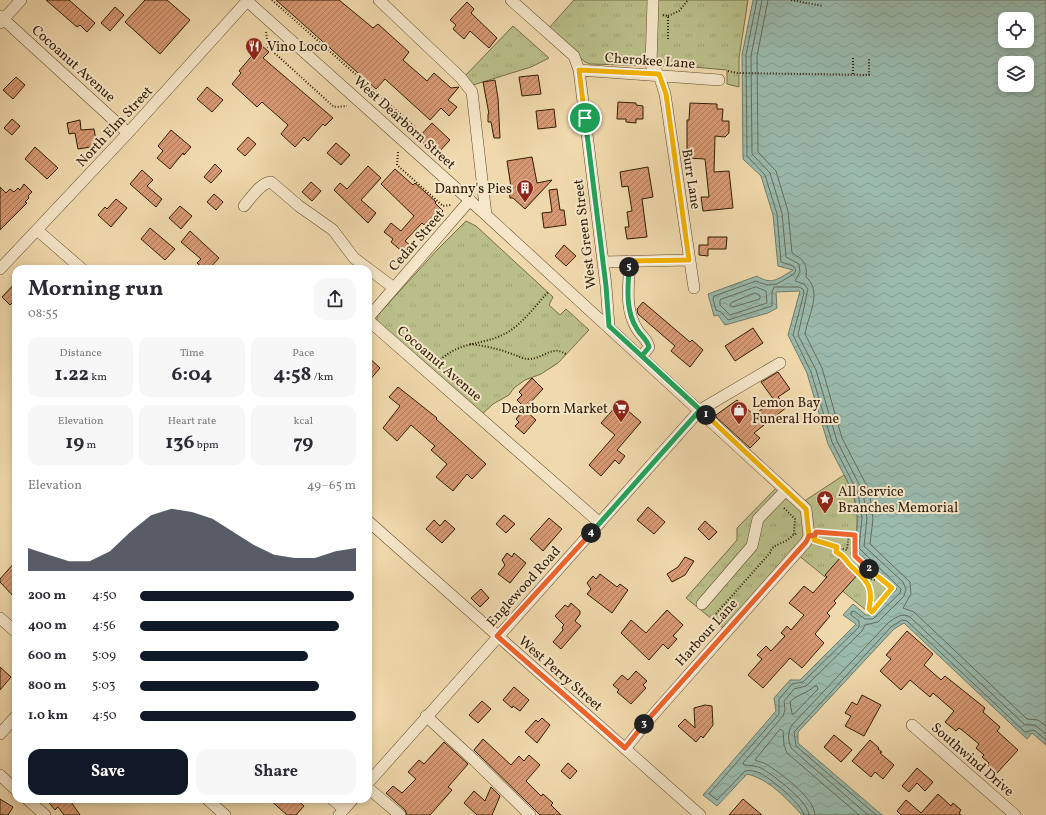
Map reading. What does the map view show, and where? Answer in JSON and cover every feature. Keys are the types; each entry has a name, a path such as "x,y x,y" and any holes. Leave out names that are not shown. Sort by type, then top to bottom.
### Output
{"street":[{"path":"1,19 21,0"},
{"name":"West Dearborn Street","path":"247,0 642,356 806,509 809,536"},
{"name":"North Elm Street","path":"0,269 128,133 247,0"},
{"path":"379,0 461,78 472,92 486,215"},
{"name":"West Green Street","path":"511,0 574,56 579,70 603,262 609,326"},
{"name":"Burr Lane","path":"653,0 651,64 659,74 666,94 694,288"},
{"name":"Cocoanut Avenue","path":"1,19 128,133"},
{"name":"Cherokee Lane","path":"579,70 659,74 719,80"},
{"path":"244,206 261,186 266,182 271,182 299,206 333,230 354,258 363,265"},
{"name":"Cedar Street","path":"372,314 470,200"},
{"path":"37,230 77,265"},
{"path":"603,262 689,260"},
{"path":"630,261 628,305 637,329 648,341 649,347 642,356"},
{"path":"372,272 394,288"},
{"name":"Cocoanut Avenue","path":"372,323 600,523"},
{"name":"Englewood Road","path":"372,777 700,410 780,363"},
{"path":"702,604 752,546 758,518 786,490"},
{"name":"West Perry Street","path":"372,525 700,815"},
{"name":"Harbour Lane","path":"625,748 644,724 806,542 809,536"},
{"path":"0,618 12,628"},
{"path":"426,716 474,760 530,815"},
{"path":"0,734 12,720"},
{"name":"Southwind Drive","path":"912,725 1015,815"},
{"path":"0,775 12,786"},
{"path":"372,791 400,815"},
{"path":"32,803 45,815"},
{"path":"212,803 225,815"},
{"path":"335,803 342,812 350,803"}],"path":[{"path":"653,14 668,16 679,11 688,0"},
{"path":"791,0 824,6"},
{"path":"668,16 668,40"},
{"path":"853,58 853,74"},
{"path":"728,71 737,73 868,75 869,59"},
{"path":"430,374 446,354 469,344 494,338 508,332 522,321 549,291"},
{"path":"469,344 509,353 522,359 534,358 546,352 557,350 567,355"},
{"path":"714,616 770,553 771,548 776,544 787,542 794,534 794,517 775,500"},
{"path":"837,547 836,552 846,557 850,565 864,578 871,593 869,609 872,612 892,588 855,556 855,535 849,534 816,532 814,540 847,550 849,534"},
{"path":"794,534 809,536"},
{"path":"857,571 860,561"},
{"path":"864,578 875,580 879,577"}],"green space":[{"path":"574,0 748,0 739,58 739,87 727,84 727,70 693,67 590,64 585,62 548,29"},
{"path":"513,26 549,58 531,67 473,85 464,77"},
{"path":"466,221 476,226 553,297 549,305 560,315 566,309 589,330 558,363 541,374 525,380 514,388 509,395 493,404 481,415 377,321 377,316 437,250"},
{"path":"844,475 853,495 857,512 855,550 897,589 872,615 792,550 723,628 686,598 737,540 737,528 781,483 803,502"}],"water":[{"path":"753,0 1046,0 1046,745 1032,733 1027,739 904,623 894,629 798,732 798,743 882,815 802,815 777,790 763,780 747,774 717,806 703,795 776,711 774,698 790,680 800,680 856,624 843,615 853,604 866,615 872,615 897,589 855,550 858,518 854,494 828,444 807,373 788,335 800,291 776,292 777,308 768,313 725,325 718,315 714,316 708,294 757,276 771,281 775,280 793,270 778,266 773,215 761,176 743,159 742,55"}],"building":[{"path":"46,0 69,0 95,23 87,32 80,25 77,27"},
{"path":"145,0 167,0 190,20 160,54 125,22"},
{"path":"276,0 339,0 373,28 378,24 409,52 403,60 427,81 434,73 451,88 459,87 448,100 457,107 449,116 441,108 430,120 385,79 376,89"},
{"path":"467,2 474,9 471,13 497,38 489,48 470,31 464,39 453,29 456,25 450,20"},
{"path":"115,7 124,15 110,31 101,23"},
{"path":"261,45 269,52 263,58 333,118 325,126 323,124 308,141 304,137 295,147 281,134 288,125 262,102 257,107 232,84 241,73 239,71"},
{"path":"538,75 541,94 522,96 519,77"},
{"path":"16,77 25,85 13,99 3,90"},
{"path":"495,80 498,98 500,138 494,138 491,122 488,122 489,114 483,82"},
{"path":"207,87 223,100 212,112 197,99"},
{"path":"618,102 636,103 636,105 643,106 643,119 636,119 636,123 626,122 626,119 617,119"},
{"path":"690,103 717,104 717,109 723,109 722,121 729,121 729,133 725,137 715,136 714,172 729,171 733,208 703,211 701,197 709,197 705,159 687,158 687,120 689,120"},
{"path":"554,109 556,127 538,129 536,111"},
{"path":"12,119 20,126 12,135 4,128"},
{"path":"80,120 81,130 94,129 97,146 78,149 75,133 69,134 67,123"},
{"path":"432,123 450,140 436,155 418,138"},
{"path":"171,130 191,147 184,155 183,153 170,169 157,158 163,151 158,146"},
{"path":"248,137 256,144 245,156 237,149"},
{"path":"336,143 350,155 341,165 327,153"},
{"path":"35,147 58,168 47,179 25,159"},
{"path":"532,157 537,183 552,180 525,209 513,198 510,198 509,187 511,187 507,161"},
{"path":"215,164 222,171 211,183 204,177"},
{"path":"368,166 381,178 361,200 376,213 368,223 334,190 340,183 347,189"},
{"path":"648,167 653,197 642,199 647,237 627,239 625,227 629,227 627,212 632,211 628,186 622,187 620,172"},
{"path":"395,169 413,185 415,183 436,202 435,203 443,211 428,228 422,223 405,241 411,246 404,253 391,242 393,239 384,232 391,223 401,231 414,216 381,184"},
{"path":"142,170 153,180 147,186 162,199 156,207 130,184"},
{"path":"311,182 321,191 312,201 302,192"},
{"path":"24,184 32,192 25,202 27,203 0,230 0,187 6,193 10,189 14,192 18,188 20,190"},
{"path":"557,189 560,210 564,210 566,225 544,228 542,213 552,212 549,190"},
{"path":"214,194 223,202 216,210 207,202"},
{"path":"116,199 127,208 111,227 98,215 105,207 107,209"},
{"path":"180,206 192,216 181,229 169,218"},
{"path":"150,228 175,249 165,260 141,239"},
{"path":"190,231 219,258 213,265 199,265 197,263 201,259 181,242"},
{"path":"708,237 727,237 726,249 708,249 708,256 699,255 699,245 708,245"},
{"path":"564,245 576,256 566,266 555,256"},
{"path":"12,286 12,303 10,305 2,297"},
{"path":"643,302 690,342 692,340 703,350 690,367 671,351 675,346 638,314 637,309"},
{"path":"753,328 763,343 735,361 725,346"},
{"path":"372,361 380,368 372,377"},
{"path":"778,372 790,389 778,397 787,407 754,433 760,438 750,448 716,417 716,415 737,400 754,415 774,400 761,382"},
{"path":"532,378 543,389 525,408 517,400 522,395 519,392"},
{"path":"398,387 437,418 436,419 486,464 472,479 467,474 453,491 436,477 447,464 431,450 435,446 411,425 397,441 383,428 400,406 389,397"},
{"path":"619,403 641,422 617,450 625,456 619,464 615,460 601,476 589,465 615,435 601,423"},
{"path":"524,409 536,420 524,434 515,426 519,422 516,419"},
{"path":"648,507 665,522 654,534 637,520"},
{"path":"504,515 515,524 506,533 496,524"},
{"path":"549,518 562,529 543,551 530,539"},
{"path":"434,520 440,526 445,520 455,529 442,543 426,529"},
{"path":"705,521 717,532 709,540 698,529"},
{"path":"507,553 512,557 514,553 526,563 510,583 498,574 505,565 502,560"},
{"path":"685,557 694,561 685,575 672,582 667,574 678,567"},
{"path":"841,557 859,573 834,601 836,603 827,613 830,616 815,634 824,643 802,668 790,658 763,688 748,675 762,659 757,655 766,646 771,651 785,636 781,633 787,626 791,630 804,615 789,603 804,586 813,593 827,577 825,575"},
{"path":"12,566 12,595 0,582 0,579"},
{"path":"600,574 617,587 620,584 628,590 612,613 587,594 591,589 587,583 593,576 596,579"},
{"path":"481,589 489,598 480,607 471,598"},
{"path":"571,603 580,611 580,614 575,621 581,626 561,649 553,642 563,630 562,627 564,625 555,616 565,605 568,607"},
{"path":"667,610 683,625 673,636 677,639 668,649 663,644 649,660 621,633 631,620 646,633"},
{"path":"907,631 933,654 924,665 941,680 945,676 985,708 983,712 1000,727 997,731 1018,750 997,773 987,765 989,763 982,757 984,755 976,748 979,744 959,728 956,731 945,722 954,711 933,693 930,697 910,680 901,690 880,671 891,659 886,655"},
{"path":"0,667 11,677 0,690"},
{"path":"636,671 647,681 643,685 646,688 631,704 617,692 619,690 613,685 622,675 628,680"},
{"path":"514,687 529,700 520,711 513,706 512,708 503,700"},
{"path":"862,695 881,705 864,736 845,726 851,716 845,713 852,702 857,705"},
{"path":"482,701 491,709 478,723 469,715"},
{"path":"705,705 712,706 713,725 703,738 701,736 696,742 678,726 685,719 695,728 694,708"},
{"path":"542,718 550,725 537,743 525,732 536,720 538,722"},
{"path":"834,735 852,750 841,762 824,747"},
{"path":"483,739 511,765 519,756 524,761 529,755 540,765 526,781 541,796 543,794 553,803 551,805 561,815 540,815 474,750"},
{"path":"870,740 879,748 878,749 882,752 880,753 894,765 883,779 875,772 871,777 852,761"},
{"path":"444,742 468,764 448,787 452,790 430,815 407,815 405,810 386,793 393,786 402,793 416,779 408,772 419,760 424,764"},
{"path":"568,763 577,771 570,779 561,771"},
{"path":"917,768 933,782 925,791 917,783 909,792 902,786"},
{"path":"491,787 500,796 492,815 477,815 464,803 474,791 485,801"},
{"path":"938,794 951,806 953,803 961,810 959,813 961,815 901,815 897,811 906,800 921,813"},
{"path":"0,799 13,807 8,815 0,815"},
{"path":"743,799 762,815 729,815"},
{"path":"49,803 72,803 80,815 64,815 58,807 55,810"},
{"path":"274,803 301,803 304,806 296,815 287,815"}],"place":[{"name":"Vino Loco","path":"254,61"},
{"name":"Danny's Pies","path":"525,203"},
{"name":"Dearborn Market","path":"621,423"},
{"name":"Lemon Bay Funeral Home","path":"739,425"},
{"name":"All Service Branches Memorial","path":"825,514"}],"route":[{"path":"585,118 579,70 659,74 666,94 689,260 630,261 628,305 637,329 648,341 649,347 642,356 671,383 700,410 497,636 625,748 644,724 806,542 809,536 815,535 816,532 855,535 855,556 892,588 872,612 869,609 871,593 869,586 861,574 850,565 846,557 836,552 837,547 814,540 815,535 809,536 806,509 700,410 642,356 609,326 606,286 585,118"}]}
